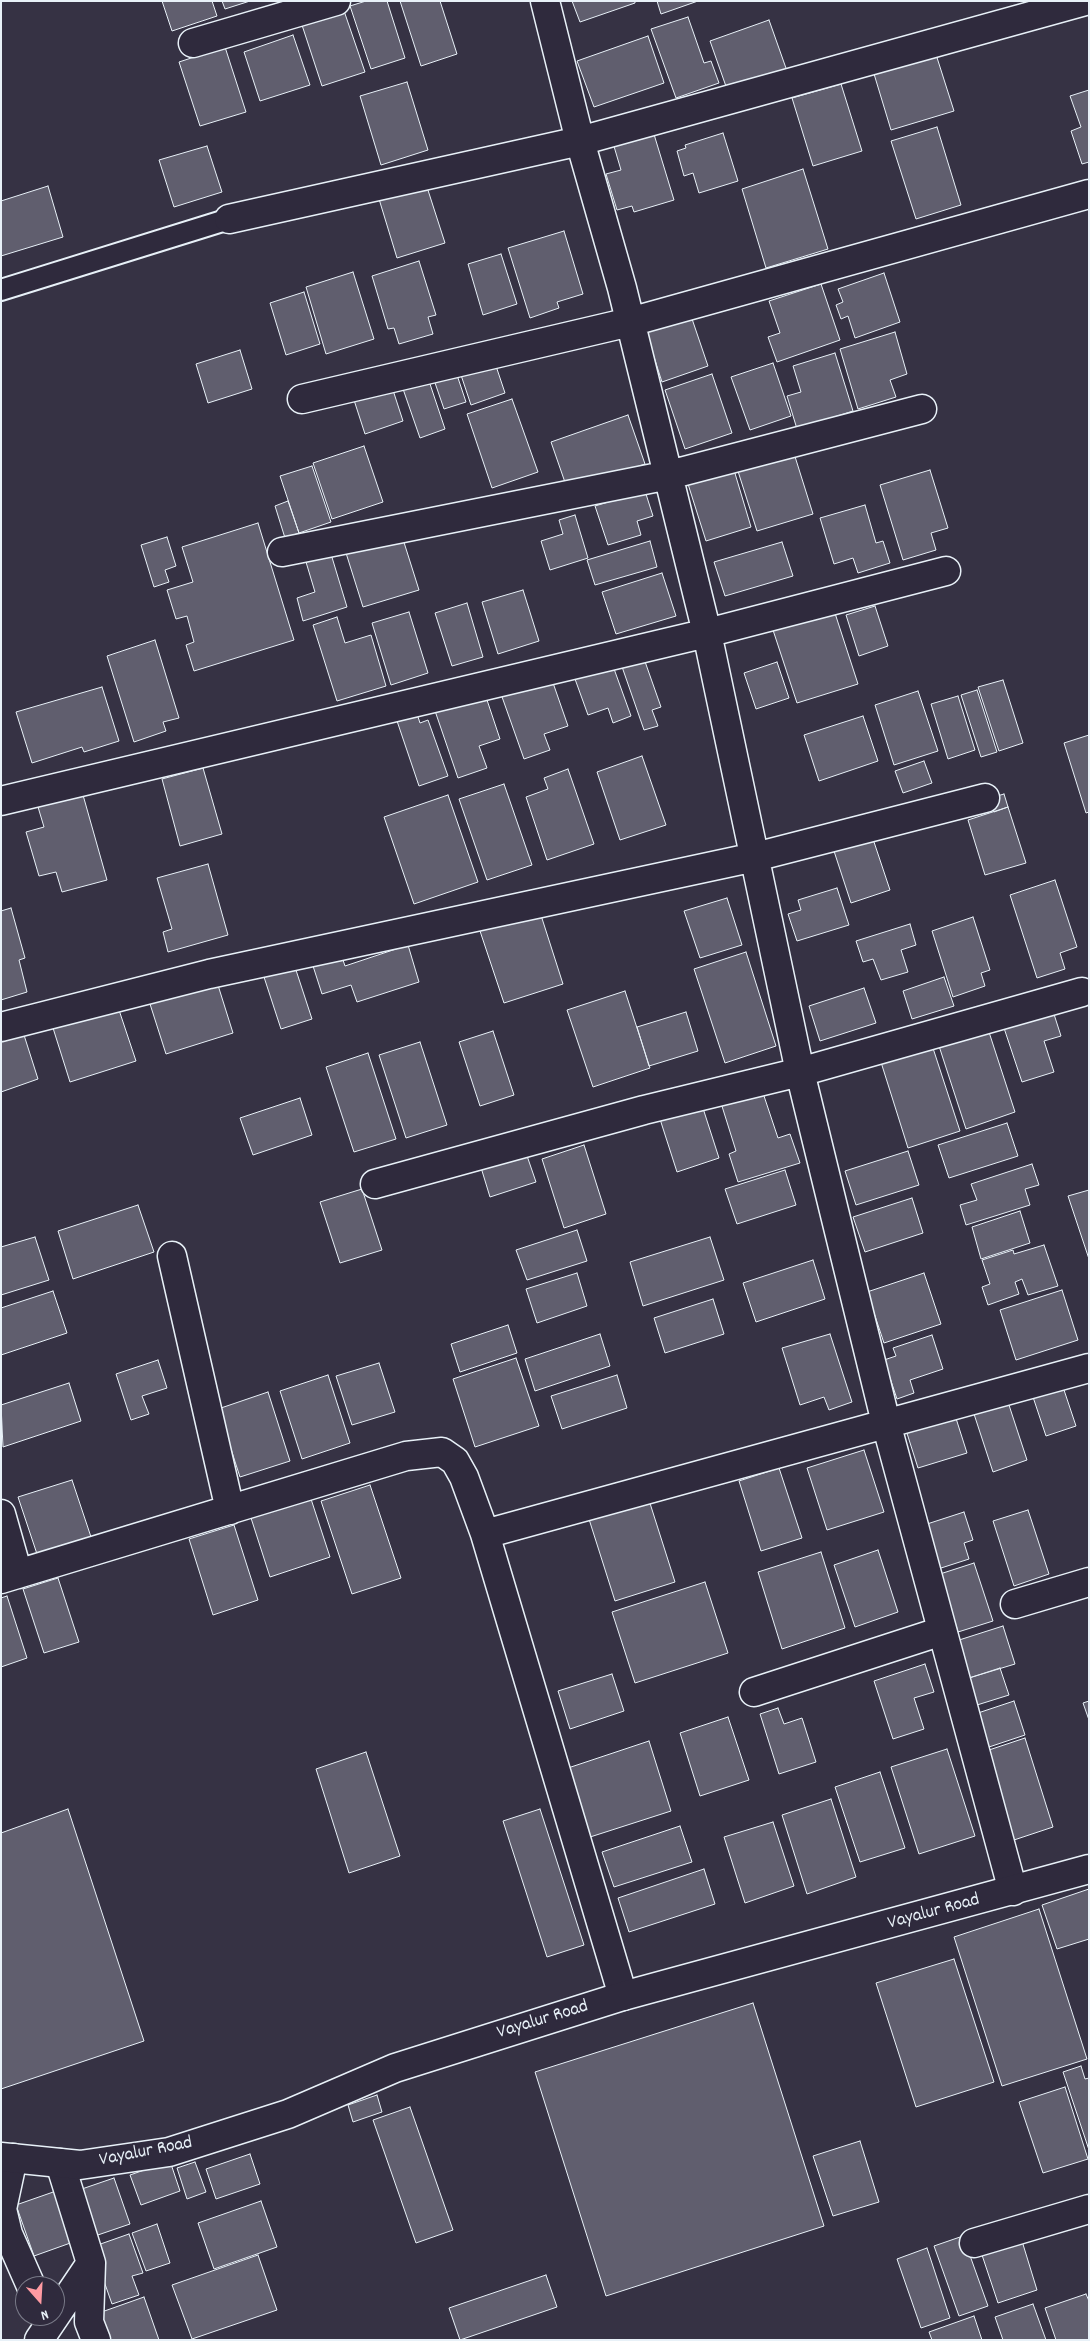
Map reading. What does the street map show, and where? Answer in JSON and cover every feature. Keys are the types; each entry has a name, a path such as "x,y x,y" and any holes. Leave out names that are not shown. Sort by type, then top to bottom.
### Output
{"street":[{"path":"193,43 336,1"},
{"path":"545,1 580,141 630,322 669,474 707,633 800,1072 886,1422 1013,1891"},
{"path":"228,219 580,141 1085,1"},
{"path":"302,399 630,322 1089,194"},
{"path":"282,552 669,474 922,409"},
{"path":"1,801 707,633 946,571"},
{"path":"1,1027 209,974 755,857 985,798"},
{"path":"375,1184 644,1110 800,1072 1082,992"},
{"path":"172,1256 230,1510"},
{"path":"485,1534 886,1422 1089,1368"},
{"path":"1,1514 10,1576 406,1456 442,1452 455,1461 464,1477 485,1534 623,1996"},
{"path":"1015,1604 1089,1582"},
{"path":"754,1692 942,1631"},
{"name":"Vayalur Road","path":"7,2157 80,2165 169,2152 288,2114 395,2068 623,1996 1089,1869"},
{"path":"7,2157 2,2209 8,2234 27,2276"},
{"path":"60,2163 91,2263 90,2322 96,2340"},
{"path":"974,2243 1089,2209"},
{"path":"39,2340 91,2263"},
{"path":"39,2340 41,2326"}],"lane":[{"path":"1,290 228,219"}],"building":[{"path":"162,1 212,1 217,16 172,31"},
{"path":"222,1 250,1 225,9"},
{"path":"366,1 387,1 405,58 371,69 350,6"},
{"path":"400,1 440,1 457,54 421,66"},
{"path":"572,1 635,1 635,3 580,22"},
{"path":"657,1 698,1 661,14"},
{"path":"342,5 365,72 322,86 300,19"},
{"path":"688,17 704,63 711,61 719,83 676,98 651,29"},
{"path":"769,20 787,71 728,92 710,41"},
{"path":"293,35 310,85 260,101 244,52"},
{"path":"648,36 664,83 594,107 577,61"},
{"path":"933,45 954,111 891,130 871,64"},
{"path":"225,47 246,112 200,126 179,62"},
{"path":"407,82 428,150 381,165 360,96"},
{"path":"841,84 862,151 813,166 792,98"},
{"path":"1089,90 1089,162 1082,164 1071,131 1081,127 1070,96"},
{"path":"937,127 961,205 916,219 891,141"},
{"path":"653,131 674,200 634,212 632,206 617,210 606,174 621,170 613,143"},
{"path":"723,133 738,181 699,193 693,173 684,176 677,151 686,148 685,145"},
{"path":"207,146 222,192 174,207 159,160"},
{"path":"803,169 828,249 766,268 742,189"},
{"path":"426,184 445,243 397,258 379,199"},
{"path":"48,186 63,237 1,256 1,201"},
{"path":"564,231 583,294 557,302 559,308 530,318 508,248"},
{"path":"501,254 517,304 483,315 468,264"},
{"path":"419,261 436,315 428,317 433,334 399,344 394,328 388,329 372,276"},
{"path":"353,272 374,339 326,354 306,287"},
{"path":"884,273 900,322 855,338 848,316 841,319 836,305 843,302 838,289"},
{"path":"821,284 840,340 777,362 768,337 780,333 769,301"},
{"path":"304,292 320,344 286,355 270,303"},
{"path":"688,307 708,366 662,382 643,323"},
{"path":"895,332 907,374 890,380 896,397 858,409 840,349"},
{"path":"240,350 252,389 208,403 196,364"},
{"path":"835,353 853,411 797,429 787,396 801,392 793,366"},
{"path":"493,357 505,393 471,405 459,369"},
{"path":"773,363 791,416 750,430 731,377"},
{"path":"455,369 466,402 444,409 433,377"},
{"path":"712,374 732,433 685,449 665,390"},
{"path":"428,378 445,429 420,438 402,386"},
{"path":"391,384 403,421 365,434 353,397"},
{"path":"512,399 538,472 492,488 467,414"},
{"path":"628,415 645,464 568,491 551,442"},
{"path":"364,446 383,502 332,519 313,463"},
{"path":"792,447 813,514 757,531 736,465"},
{"path":"312,466 331,522 299,533 280,476"},
{"path":"734,470 751,527 706,541 688,484"},
{"path":"930,470 948,528 931,533 936,550 903,560 880,485"},
{"path":"645,491 653,516 637,521 641,535 608,545 595,506"},
{"path":"288,501 299,533 285,538 275,506"},
{"path":"865,505 876,543 883,541 890,563 858,573 853,558 834,564 820,518"},
{"path":"575,515 588,558 550,570 541,541 563,534 559,520"},
{"path":"258,523 294,640 194,671 186,645 194,642 187,616 176,619 167,590 193,582 182,547"},
{"path":"402,536 419,590 363,607 346,553"},
{"path":"167,537 176,566 165,570 169,582 154,587 141,545"},
{"path":"650,541 657,567 595,585 587,560"},
{"path":"782,542 793,576 725,596 714,562"},
{"path":"331,554 347,607 303,621 297,598 315,592 306,562"},
{"path":"662,573 676,616 616,634 602,592"},
{"path":"523,590 539,641 498,654 482,602"},
{"path":"467,603 483,657 452,666 435,613"},
{"path":"832,604 858,684 797,703 771,624"},
{"path":"875,606 888,646 859,656 846,615"},
{"path":"409,612 428,673 391,685 372,623"},
{"path":"337,617 345,643 371,635 386,686 337,701 313,625"},
{"path":"155,640 179,718 163,722 166,731 134,742 107,656"},
{"path":"642,653 661,707 652,710 658,726 644,730 620,661"},
{"path":"777,662 789,698 756,709 744,673"},
{"path":"613,666 631,716 613,723 608,708 588,715 575,679"},
{"path":"551,677 568,726 544,734 550,750 524,759 501,694"},
{"path":"1003,680 1023,743 999,751 978,687"},
{"path":"102,687 119,741 84,752 82,747 32,763 16,712"},
{"path":"483,688 500,739 479,746 487,768 458,778 433,705"},
{"path":"977,690 997,752 981,757 961,695"},
{"path":"918,691 938,751 894,765 875,705"},
{"path":"958,696 975,750 948,759 931,704"},
{"path":"415,708 420,723 428,720 448,776 419,786 395,715"},
{"path":"863,716 878,761 819,781 804,735"},
{"path":"1089,735 1089,812 1086,813 1064,743"},
{"path":"642,756 666,825 620,840 597,772"},
{"path":"924,761 932,783 903,793 895,771"},
{"path":"203,768 222,834 180,846 162,779"},
{"path":"568,769 594,844 547,860 526,797 548,789 544,778"},
{"path":"504,784 532,865 487,880 459,799"},
{"path":"1004,794 1008,807 994,812 990,798"},
{"path":"83,795 107,880 62,892 56,872 39,876 26,832 44,827 38,807"},
{"path":"448,795 478,882 414,904 384,817"},
{"path":"1008,807 1026,863 985,875 968,820"},
{"path":"871,833 890,890 851,903 832,845"},
{"path":"208,864 228,935 168,952 163,932 172,929 157,878"},
{"path":"1055,880 1077,947 1060,953 1065,969 1037,978 1010,895"},
{"path":"837,888 849,925 797,941 788,914 801,910 798,900"},
{"path":"727,898 742,945 700,958 684,911"},
{"path":"11,908 25,958 19,960 27,992 1,1000 1,911"},
{"path":"539,909 563,984 504,1003 479,928"},
{"path":"973,917 990,970 981,973 985,986 953,997 932,931"},
{"path":"910,924 916,945 901,950 908,972 881,980 873,959 863,962 856,941"},
{"path":"408,945 419,982 357,1002 351,985 322,994 313,966 342,957 345,966"},
{"path":"746,952 776,1046 725,1063 694,969"},
{"path":"294,964 312,1019 281,1029 263,974"},
{"path":"944,977 954,1006 912,1019 903,991"},
{"path":"217,982 233,1033 166,1054 150,1004"},
{"path":"864,988 876,1023 820,1041 809,1006"},
{"path":"625,991 650,1068 593,1087 567,1010"},
{"path":"118,1007 136,1061 70,1082 53,1028"},
{"path":"1052,1008 1061,1036 1044,1041 1054,1072 1022,1082 1003,1025"},
{"path":"686,1012 698,1051 649,1066 637,1027"},
{"path":"988,1029 1015,1112 966,1129 939,1046"},
{"path":"493,1031 514,1095 480,1106 459,1042"},
{"path":"24,1035 38,1079 1,1092 1,1042"},
{"path":"420,1042 447,1125 406,1138 379,1055"},
{"path":"931,1042 960,1131 908,1148 880,1059"},
{"path":"368,1053 396,1139 354,1152 326,1067"},
{"path":"762,1090 778,1138 790,1134 800,1163 738,1182 729,1154 736,1151 721,1103"},
{"path":"300,1098 312,1135 253,1155 240,1118"},
{"path":"701,1102 719,1158 677,1172 659,1116"},
{"path":"1007,1123 1018,1156 949,1178 938,1145"},
{"path":"584,1145 606,1214 564,1228 542,1159"},
{"path":"524,1147 536,1182 490,1197 479,1161"},
{"path":"908,1151 919,1185 856,1205 845,1171"},
{"path":"1032,1164 1039,1185 1025,1189 1030,1205 966,1225 960,1205 977,1200 971,1184"},
{"path":"785,1170 796,1205 737,1224 725,1189"},
{"path":"362,1189 382,1250 340,1263 320,1202"},
{"path":"1089,1190 1089,1259 1068,1196"},
{"path":"912,1198 923,1233 865,1252 853,1217"},
{"path":"138,1205 154,1252 73,1279 58,1231"},
{"path":"1020,1211 1030,1243 981,1259 972,1227"},
{"path":"577,1230 587,1261 527,1280 516,1250"},
{"path":"35,1237 49,1280 1,1295 1,1247"},
{"path":"710,1237 724,1280 643,1306 630,1262"},
{"path":"1044,1245 1058,1286 1028,1295 1022,1279 1015,1282 1019,1294 988,1305 982,1287 990,1284 982,1260 1013,1250 1014,1254"},
{"path":"813,1260 825,1299 756,1322 743,1283"},
{"path":"577,1273 587,1306 537,1323 526,1289"},
{"path":"924,1273 941,1324 884,1343 867,1292"},
{"path":"1062,1290 1078,1340 1016,1360 1000,1310"},
{"path":"53,1291 67,1333 1,1355 1,1308"},
{"path":"713,1299 724,1334 665,1353 654,1318"},
{"path":"508,1325 517,1353 460,1372 451,1344"},
{"path":"600,1334 610,1366 535,1391 525,1359"},
{"path":"830,1334 852,1402 829,1410 824,1397 800,1405 782,1348"},
{"path":"932,1335 943,1369 910,1380 914,1393 897,1399 884,1360 896,1356 893,1348"},
{"path":"516,1358 539,1426 475,1447 453,1379"},
{"path":"158,1360 167,1388 142,1396 149,1414 131,1420 116,1374"},
{"path":"379,1363 395,1412 352,1425 336,1376"},
{"path":"328,1375 350,1443 302,1459 280,1391"},
{"path":"617,1375 627,1408 562,1429 551,1396"},
{"path":"69,1383 81,1421 3,1447 1,1405"},
{"path":"1062,1384 1076,1426 1046,1436 1032,1394"},
{"path":"268,1392 290,1461 240,1477 218,1409"},
{"path":"1007,1399 1027,1460 993,1472 973,1411"},
{"path":"954,1412 967,1453 918,1468 905,1427"},
{"path":"864,1450 884,1512 827,1530 807,1468"},
{"path":"779,1468 802,1538 761,1551 739,1481"},
{"path":"72,1480 91,1537 37,1554 18,1497"},
{"path":"370,1485 401,1578 352,1594 321,1501"},
{"path":"648,1497 675,1582 615,1601 588,1516"},
{"path":"311,1499 330,1557 270,1577 251,1518"},
{"path":"1028,1510 1049,1574 1014,1586 993,1521"},
{"path":"964,1512 973,1540 964,1543 969,1559 938,1569 924,1525"},
{"path":"234,1525 258,1600 213,1615 189,1539"},
{"path":"878,1550 898,1612 855,1627 834,1565"},
{"path":"821,1552 845,1628 782,1649 758,1572"},
{"path":"974,1563 993,1621 958,1632 940,1574"},
{"path":"58,1578 79,1642 44,1653 23,1589"},
{"path":"705,1582 728,1653 635,1683 612,1612"},
{"path":"7,1596 27,1658 1,1667 1,1598"},
{"path":"1003,1626 1015,1664 969,1678 956,1641"},
{"path":"925,1664 934,1692 914,1698 924,1729 893,1739 874,1681"},
{"path":"1000,1668 1009,1695 977,1705 969,1678"},
{"path":"612,1674 624,1711 570,1729 558,1691"},
{"path":"1014,1701 1025,1735 989,1747 978,1713"},
{"path":"1089,1701 1089,1720 1083,1703"},
{"path":"778,1708 784,1724 802,1718 816,1762 779,1774 760,1714"},
{"path":"728,1717 749,1780 700,1796 680,1733"},
{"path":"1025,1738 1053,1827 1011,1841 983,1752"},
{"path":"649,1741 671,1811 587,1838 565,1769"},
{"path":"947,1749 975,1836 919,1854 891,1767"},
{"path":"366,1752 400,1856 349,1873 316,1769"},
{"path":"880,1772 905,1848 860,1862 835,1787"},
{"path":"831,1799 856,1877 807,1894 782,1815"},
{"path":"68,1809 144,2041 1,2089 1,1833"},
{"path":"540,1809 584,1945 547,1957 503,1821"},
{"path":"773,1822 794,1886 745,1903 724,1837"},
{"path":"680,1826 692,1862 614,1887 602,1852"},
{"path":"704,1869 715,1904 629,1932 618,1898"},
{"path":"1089,1889 1089,1939 1057,1949 1042,1905"},
{"path":"1039,1909 1087,2059 1002,2086 954,1937"},
{"path":"954,1959 994,2082 916,2107 876,1983"},
{"path":"753,2003 824,2226 606,2296 535,2072"},
{"path":"1081,2066 1085,2079 1089,2078 1089,2150 1063,2072"},
{"path":"1065,2087 1088,2159 1043,2173 1019,2102"},
{"path":"377,2095 382,2112 353,2122 348,2105"},
{"path":"410,2107 453,2230 416,2243 373,2120"},
{"path":"860,2141 879,2202 833,2216 813,2156"},
{"path":"250,2154 260,2184 216,2199 206,2169"},
{"path":"170,2161 180,2191 141,2205 130,2175"},
{"path":"195,2162 206,2192 187,2199 177,2168"},
{"path":"114,2178 130,2224 92,2237 76,2191"},
{"path":"59,2190 76,2241 34,2256 16,2205"},
{"path":"261,2201 277,2247 214,2269 198,2223"},
{"path":"157,2224 170,2263 146,2271 132,2233"},
{"path":"129,2234 143,2273 132,2276 139,2295 112,2304 92,2247"},
{"path":"963,2236 988,2306 959,2316 934,2246"},
{"path":"1022,2241 1037,2290 998,2303 982,2255"},
{"path":"927,2248 950,2318 921,2328 897,2259"},
{"path":"258,2255 277,2310 192,2339 172,2285"},
{"path":"546,2275 557,2307 460,2340 449,2308"},
{"path":"1086,2294 1089,2301 1089,2340 1056,2340 1045,2308"},
{"path":"144,2297 159,2340 105,2340 96,2314"},
{"path":"1033,2304 1046,2340 1003,2340 995,2317"},
{"path":"974,2316 982,2340 932,2340 929,2332"}]}
